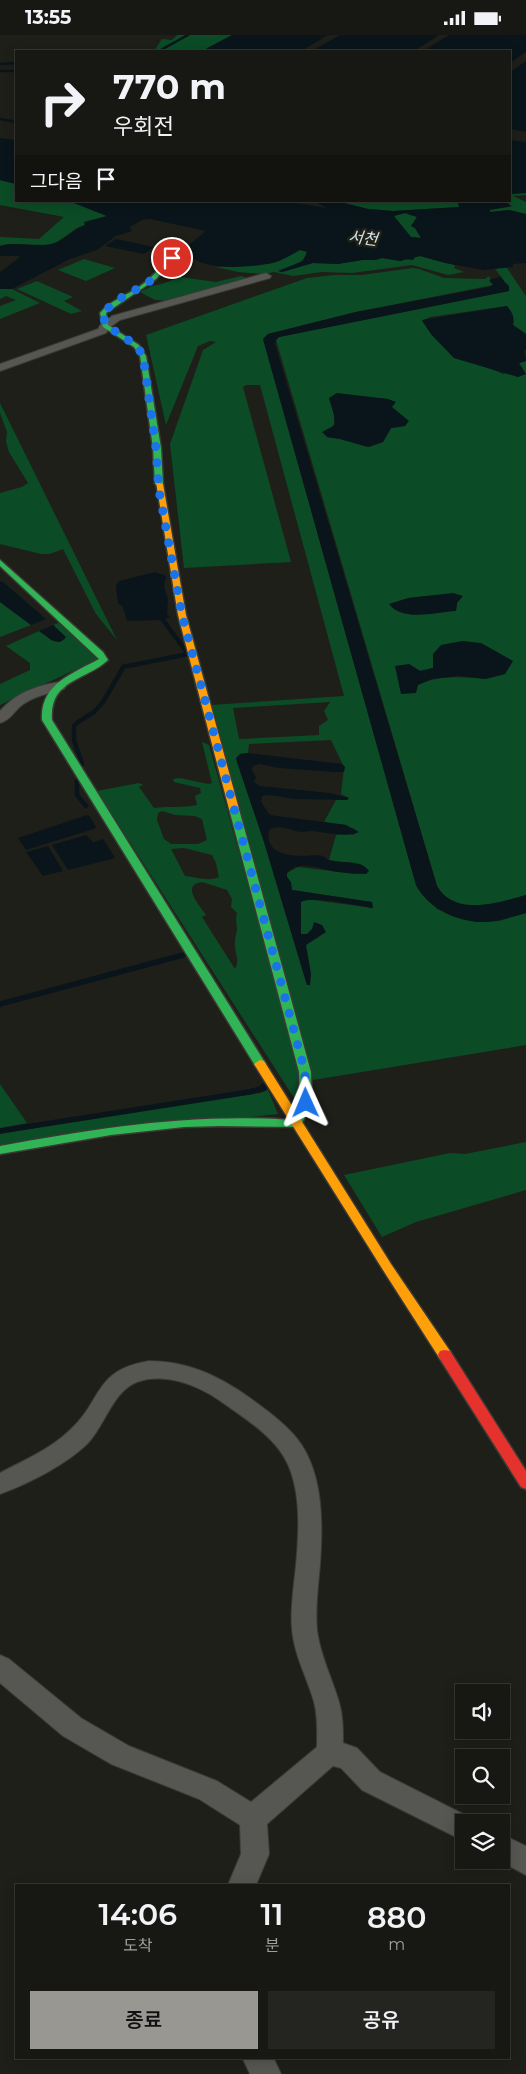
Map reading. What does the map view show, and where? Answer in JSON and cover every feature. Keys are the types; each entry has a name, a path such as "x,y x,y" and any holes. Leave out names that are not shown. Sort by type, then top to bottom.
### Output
{"street":[{"path":"180,245 158,274 148,283 108,306 102,313 106,325 137,346 143,356 156,448 159,490 182,615 305,1072 306,1103 296,1124"},
{"path":"0,368 102,331 106,325 116,318 266,275"},
{"path":"0,561 100,654 104,660 98,666 59,686 46,688 15,703 7,714 0,718"},
{"path":"59,686 48,698 46,708 47,719 56,737 296,1124 418,1316 496,1431 526,1483"},
{"path":"0,1150 121,1129 188,1122 262,1119 296,1124"},
{"path":"0,1484 54,1456 88,1427 114,1385 127,1376 145,1372 167,1370 212,1383 279,1435 292,1449 300,1467 307,1498 311,1533 304,1613 306,1639 329,1713 330,1753"},
{"path":"0,1667 72,1727 120,1755 208,1790 252,1818"},
{"path":"252,1818 312,1766 330,1753 348,1757 370,1781 455,1824"},
{"path":"242,1884 255,1854 252,1818"},
{"path":"510,1852 526,1861"},
{"path":"257,2059 266,2074"}],"green space":[{"path":"177,35 232,35 204,50 155,50 162,39 172,40"},
{"path":"0,180 15,184 15,202 72,202 107,216 77,228 50,245 8,244 0,246 0,237 39,239 64,217 0,205"},
{"path":"526,193 526,195 513,196 526,202 526,214 509,210 491,212 489,210 509,207 509,203 506,202 511,202 511,194"},
{"path":"340,202 472,202 458,203 460,207 393,211 368,209"},
{"path":"405,213 417,217 411,226 415,228 421,238 411,237 393,216"},
{"path":"299,250 307,251 306,256 300,262 279,271 282,272 313,263 338,264 382,258 401,261 420,256 455,265 454,268 464,272 448,275 412,265 352,273 322,272 293,276 274,272 264,274 238,272 216,267 269,264 279,261"},
{"path":"84,259 115,268 86,281 58,270"},
{"path":"413,268 444,278 485,279 489,276 493,285 356,312 268,334 263,339 416,885 437,909 476,922 499,921 526,913 526,1045 313,1080 211,705 344,696 260,385 246,385 243,387 291,562 184,568 170,444 203,350 216,342 210,341 198,346 166,425 146,335 307,278 362,275","holes":["330,702 324,711 328,720 319,726 319,735 239,739 233,708","331,740 344,767 341,794 349,798 347,800 336,800 324,822 346,825 349,828 355,829 354,835 344,833 336,835 329,860 351,863 357,874 298,867 287,873 287,877 292,890 371,902 373,908 306,899 301,902 301,934 307,934 312,929 319,937 309,941 306,945 307,985 264,842 237,762 240,754 248,753 249,744"]},
{"path":"507,268 526,296 526,334 513,325 507,306 430,317 422,321 431,334 454,358 485,366 503,374 521,369 519,363 526,361 526,895 490,904 466,905 455,902 445,896 437,886 276,340 279,337 509,291 495,269","holes":["362,397 388,399 395,403 391,407 398,413 405,426 391,428 383,442 369,447 327,437 334,422 333,409 329,398","429,596 457,603 456,610 411,615 408,598","433,654 486,679 443,678 417,685 409,664 420,671 433,668"]},
{"path":"241,276 247,278 172,301 155,300 140,292 180,277 216,282"},
{"path":"37,281 73,297 64,301 82,311 71,314 17,289"},
{"path":"0,289 12,289 40,303 0,319 0,306 16,300 6,296 0,299"},
{"path":"0,403 117,640 96,614 63,549 50,554 41,554 0,544 0,493 22,487 28,483 9,452 6,441 7,432 0,413"},
{"path":"0,602 31,625 0,637"},
{"path":"59,623 98,659 0,705 0,684 30,670 30,663 6,646 39,631 53,641 55,626 53,625"},
{"path":"202,742 209,745 300,1072 296,1101 97,791 139,783 143,785 139,787 154,808 186,806 197,805 195,796 201,793 200,788 174,782 173,779 180,778 208,784 212,783","holes":["162,811 175,815 195,816 202,819 207,840 198,844 171,844 164,839 157,820 158,813","184,848 212,855 219,877 206,879 185,876 171,849","202,882 227,890 232,899 231,907 237,913 235,943 237,963 235,969 202,917 206,915 193,896 192,891 192,887"]},
{"path":"0,1084 27,1123 0,1128"},
{"path":"268,1090 278,1114 0,1145 0,1134 159,1106 261,1093"},
{"path":"526,1142 526,1190 416,1222 382,1237 344,1175 450,1153 465,1154"}],"water":[{"path":"232,35 328,35 303,50 204,50"},
{"path":"340,35 439,35 416,50 314,50"},
{"path":"449,35 526,35 526,52 511,62 511,50 425,50"},
{"path":"526,61 526,132 511,129 511,71"},
{"path":"0,138 15,140 15,184 0,180"},
{"path":"511,140 526,142 526,193 511,194"},
{"name":"서천","path":"72,202 289,202 327,208 315,202 340,202 368,209 393,211 459,207 458,203 460,202 505,202 512,206 489,210 491,212 509,210 526,214 526,263 513,264 513,267 483,270 420,256 415,257 413,260 405,259 401,261 382,258 338,264 313,263 282,272 278,271 303,261 307,252 300,250 269,264 227,267 200,262 190,256 185,248 206,231 150,219 142,220 130,227 132,231 116,236 97,250 70,259 12,289 0,289 0,272 19,258 19,256 0,256 0,246 55,243 85,225 84,222 107,216","holes":["405,213 417,217 411,226 415,228 421,238 411,237 394,216"]},
{"path":"116,239 154,247 144,254 105,246"},
{"path":"500,277 509,286 509,291 279,337 275,344 437,886 445,896 455,902 466,905 490,904 526,895 526,913 498,921 477,922 456,917 437,908 422,894 416,885 263,339 268,334 356,312 489,287 493,285 489,280"},
{"path":"507,306 513,315 513,325 526,334 526,350 524,351 526,361 519,363 526,374 518,377 454,358 431,334 422,320"},
{"path":"337,393 388,399 396,402 392,407 409,421 405,426 391,428 383,442 368,447 327,437 322,432 335,425 329,398"},
{"path":"155,572 166,576 164,587 168,599 167,614 170,617 163,620 127,621 123,607 118,603 116,586 119,581"},
{"path":"2,581 46,619 31,625 0,602 0,582"},
{"path":"453,593 463,596 457,603 456,611 420,615 402,613 395,610 389,604 408,598"},
{"path":"53,625 66,637 60,642 52,640 39,631"},
{"path":"462,641 481,643 513,661 505,674 486,679 459,676 432,679 418,685 416,693 401,694 395,666 409,664 420,671 433,668 433,654 441,645"},
{"path":"248,753 342,764 345,767 344,772 335,772 279,768 260,764 253,766 252,770 256,777 254,782 260,786 330,793 349,798 347,800 295,799 269,795 262,796 261,802 270,815 346,825 359,832 342,835 311,831 299,832 282,827 269,830 269,839 272,846 284,854 320,855 329,860 361,864 369,871 366,874 338,872 304,866 292,869 287,873 292,890 372,902 373,908 325,900 301,902 301,934 307,934 312,929 314,922 322,925 326,932 306,945 311,974 310,985 307,985 264,842 237,762 236,758 240,754"},
{"path":"87,815 96,827 94,829 26,850 18,838"},
{"path":"86,835 93,842 103,839 115,858 68,870 52,845"},
{"path":"48,846 63,871 43,876 26,852"}],"waterway":[{"path":"161,50 188,35"},
{"path":"0,64 15,63"},
{"path":"0,71 15,71"},
{"path":"0,119 15,122"},
{"path":"128,666 188,654 163,620"},
{"path":"82,764 74,740 74,726 94,712 103,702 124,666 127,666"},
{"path":"77,781 77,795 86,806"},
{"path":"0,1004 183,955"},
{"path":"0,1131 249,1092 264,1088 263,1086"}],"traffic: fast":[{"path":"159,484 157,448 143,356 137,346 105,326 103,313 112,305 143,287 154,278 180,245"},
{"path":"0,562 100,654 104,660 74,676 56,690 49,699 46,708 47,720 260,1064"},
{"path":"0,1150 111,1131 184,1123 220,1121 296,1124 306,1103 305,1072 234,809"}],"traffic: slow":[{"path":"159,484 182,615 234,809"},
{"path":"260,1064 387,1267 445,1355"}],"traffic: jam":[{"path":"445,1355 526,1483"}],"route":[{"path":"172,258 148,283 108,306 102,313 106,325 137,346 143,356 156,448 159,490 182,615 204,703 305,1072 306,1103"}]}
